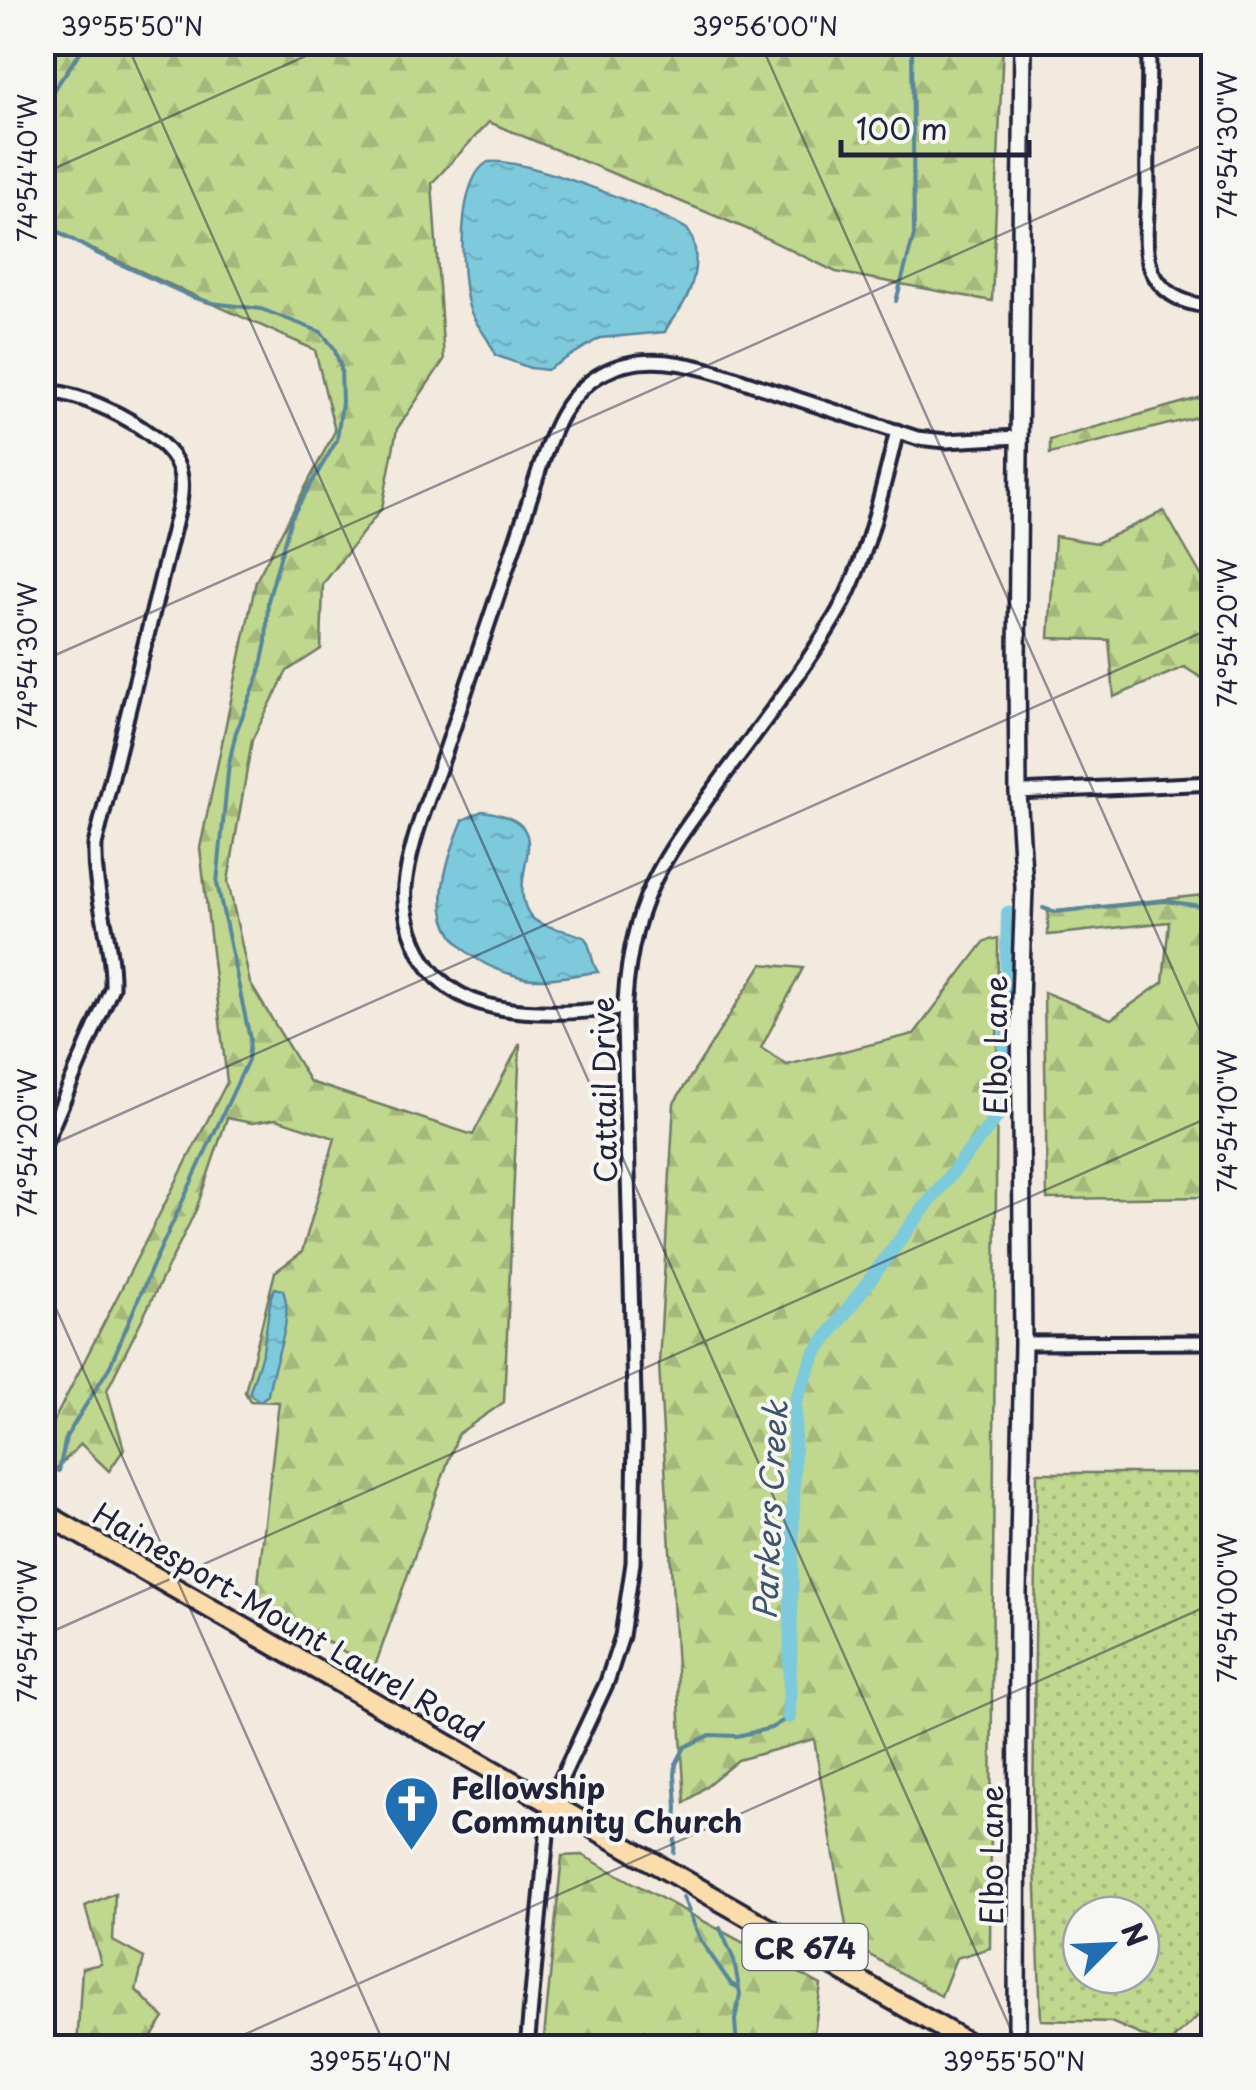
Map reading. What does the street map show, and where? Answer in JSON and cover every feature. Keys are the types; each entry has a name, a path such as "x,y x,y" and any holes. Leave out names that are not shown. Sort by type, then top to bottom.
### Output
{"main road":[{"name":"Hainesport-Mount Laurel Road","path":"42,1512 977,2048"}],"street":[{"name":"Elbo Lane","path":"1017,2048 1023,1343 1020,999 1024,888 1018,792 1022,42"},
{"path":"1149,42 1150,264 1155,277 1174,296 1188,303 1214,306"},
{"path":"624,1008 513,1010 466,998 438,979 427,966 412,934 404,899 415,842 554,431 572,400 598,376 630,363 667,360 704,368 917,438 1018,438"},
{"path":"42,391 53,390 87,400 151,434 172,455 181,482 178,516 94,845 112,987 42,1150"},
{"name":"Cattail Drive","path":"527,2048 550,1803 607,1682 622,1636 634,1563 636,1433 624,1008 634,940 652,884 682,833 844,601 860,562 897,432"},
{"path":"1018,792 1214,783"},
{"path":"1023,1343 1214,1342"}],"green space":[{"path":"43,43 1003,43 992,301 836,272 747,229 489,122 432,183 444,360 397,429 382,508 323,584 321,649 287,671 252,740 228,881 250,983 310,1082 473,1135 520,1043 504,1402 458,1434 374,1669 256,1600 279,1402 250,1401 245,1392 275,1272 302,1252 335,1138 276,1119 252,1123 227,1118 196,1210 107,1390 124,1449 109,1471 81,1444 46,1479 43,1477 42,1444 227,1082 200,848 256,581 335,431 315,350 43,227"},
{"path":"1213,394 1213,413 1050,454 1050,440"},
{"path":"1164,511 1213,596 1213,685 1184,667 1114,697 1109,640 1049,638 1055,536 1097,543"},
{"path":"1213,894 1213,1197 1047,1199 1044,992 1111,1019 1163,982 1169,922 1048,935 1048,912"},
{"path":"998,938 990,1948 956,1958 941,1996 849,1943 814,1739 738,1760 685,1803 659,1364 674,1103 762,964 803,968 761,1048 787,1065 914,1034 985,941"},
{"path":"1037,1473 1213,1473 1213,2002 1166,2046 1111,2022 1041,2020 1033,1812"},
{"path":"582,1855 821,1985 812,2047 543,2047 562,1856"},
{"path":"115,1893 113,1941 144,1958 136,1990 164,2018 145,2047 77,2047 82,1968 101,1964 85,1906"}],"water":[{"path":"488,162 558,176 647,209 687,229 694,246 693,278 687,298 665,332 600,338 547,370 495,355 469,307 463,252 470,188"},
{"path":"482,811 507,817 522,826 528,851 523,898 529,914 539,923 585,938 598,972 548,979 520,977 468,953 453,937 442,898 445,874 463,820"},
{"path":"275,1288 283,1290 285,1329 268,1395 260,1401 249,1394 263,1351"}],"waterway":[{"path":"42,107 87,42"},
{"path":"896,301 914,235 912,42"},
{"path":"42,222 94,252 192,297 261,309 321,332 334,348 341,368 342,402 337,440 291,518 268,601 259,675 236,732 229,763 217,883 250,1039 248,1060 110,1366 66,1437 59,1471"},
{"name":"Parkers Creek","path":"1043,908 1054,912 1165,901 1214,908"},
{"name":"Parkers Creek","path":"789,1717 795,1402 815,1353 1003,1109 1008,913"},
{"name":"Parkers Creek","path":"674,1853 676,1764 685,1747 710,1735 737,1736 771,1728 789,1717"},
{"name":"Parkers Creek","path":"683,1897 701,1941 731,1984 739,1988"},
{"name":"Parkers Creek","path":"720,1928 734,1960 740,1994 735,2020 737,2048"}],"place":[{"name":"Fellowship Community Church","path":"412,1852"}]}
